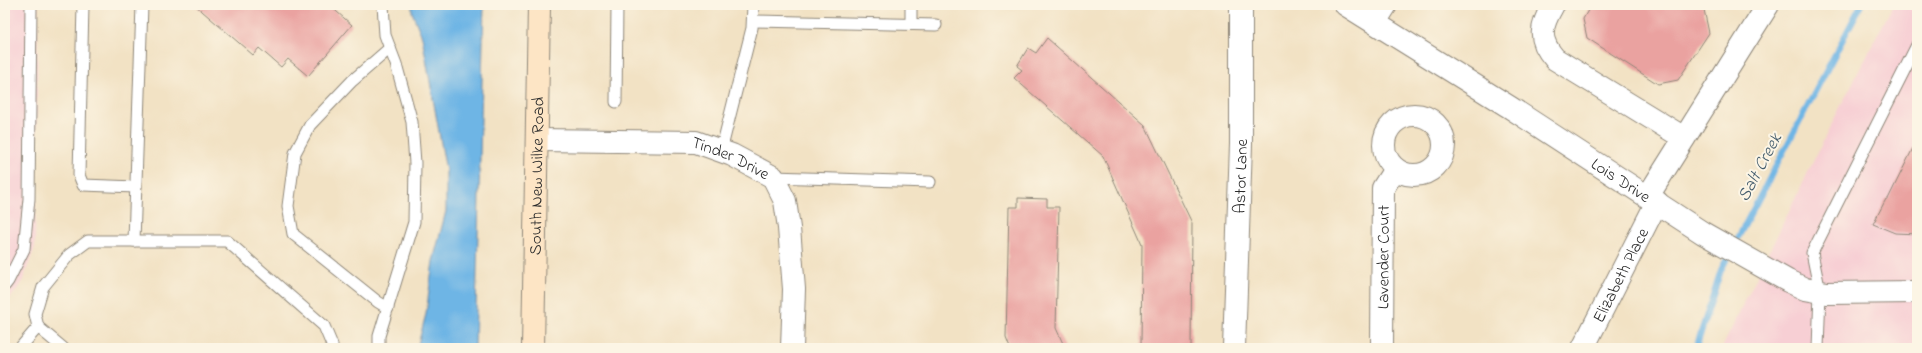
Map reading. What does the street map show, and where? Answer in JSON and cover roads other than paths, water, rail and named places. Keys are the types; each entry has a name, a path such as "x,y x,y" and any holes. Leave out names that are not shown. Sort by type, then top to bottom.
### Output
{"main road":[{"name":"South New Wilke Road","path":"534,348 539,5"}],"street":[{"name":"Astor Lane","path":"1234,348 1241,144 1241,5"},
{"name":"Lois Drive","path":"1346,5 1380,13 1703,233 1805,289 1827,293 1917,292"},
{"path":"1553,5 1544,21 1543,37 1547,50 1555,59 1684,138"},
{"name":"Elizabeth Place","path":"1583,348 1652,199 1684,138 1768,5"},
{"name":"Tinder Drive","path":"538,140 696,142 732,155 773,178 785,201 789,228 794,289 792,348"},
{"name":"Lavender Court","path":"1382,348 1383,188 1395,169"}],"lane":[{"path":"5,285 24,248 28,213 31,5"},
{"path":"82,5 79,175 83,185 136,186"},
{"path":"134,241 142,5"},
{"path":"379,348 379,336 414,222 415,163 412,122 385,35 383,5"},
{"path":"616,102 617,5"},
{"path":"721,151 753,21 754,5"},
{"path":"910,24 911,5"},
{"path":"753,21 936,25"},
{"path":"1818,348 1820,292 1812,253 1917,45"},
{"path":"388,308 378,302 293,234 288,206 296,153 310,125 352,81 390,48"},
{"path":"773,178 930,182"},
{"path":"63,348 38,327 35,314 43,287 68,255 88,241 227,241 324,326 332,348"},
{"path":"20,348 38,327"}],"water":[{"path":"412,5 484,5 475,348 417,348 426,314 433,261 446,211 446,171 422,37 412,12"}],"waterway":[{"name":"Salt Creek","path":"1696,348 1721,270 1861,5"}]}
